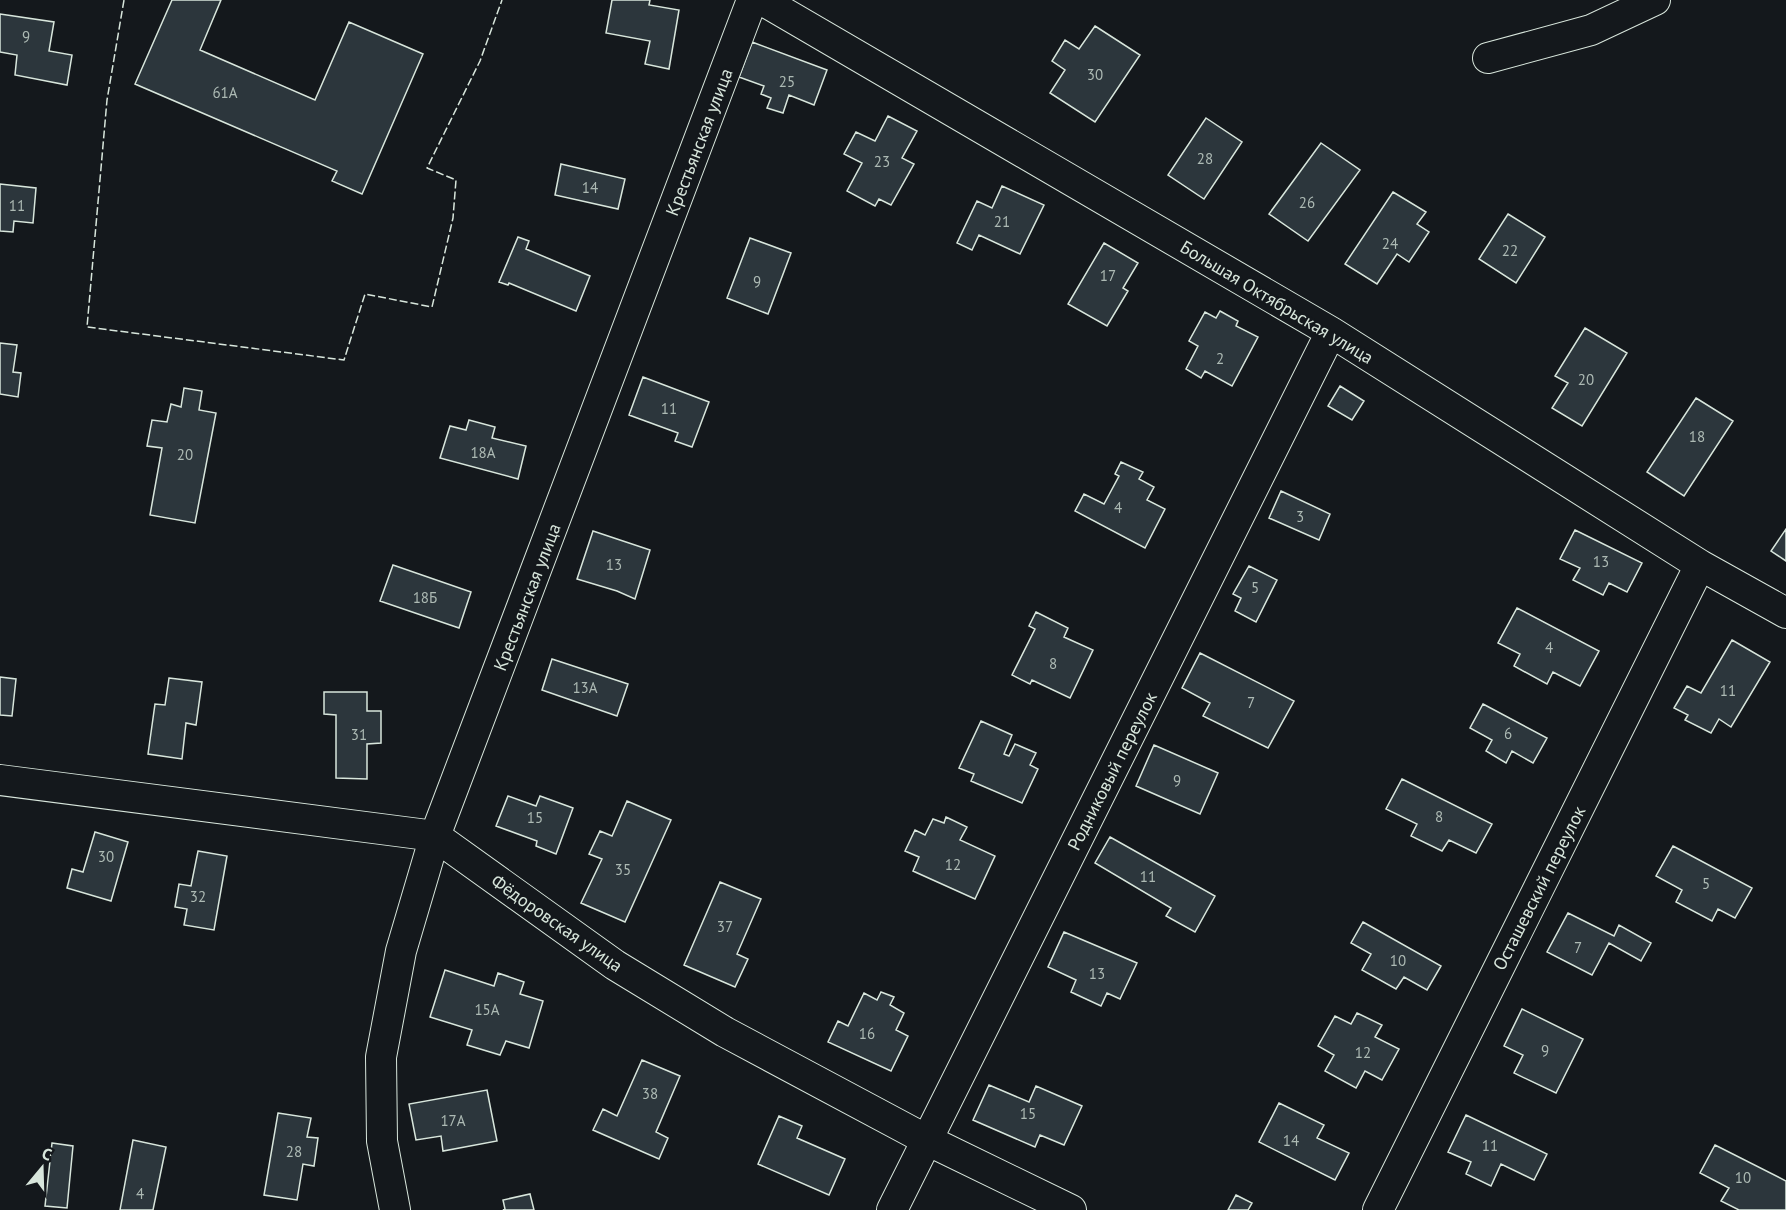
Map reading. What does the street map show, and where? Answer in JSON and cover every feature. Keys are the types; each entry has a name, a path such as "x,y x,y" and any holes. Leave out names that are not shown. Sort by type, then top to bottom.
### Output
{"street":[{"name":"Крестьянская улица","path":"394,1210 382,1140 381,1056 401,951 435,836 752,0"},
{"name":"Большая Октябрьская улица","path":"762,0 1331,332 1700,565 1786,613"},
{"path":"1488,58 1591,30 1655,0"},
{"name":"Родниковый переулок","path":"892,1210 1331,332"},
{"name":"Осташевский переулок","path":"1378,1210 1700,565"},
{"name":"Фёдоровская улица","path":"0,780 435,836 615,964 725,1032 927,1140 1071,1210"}],"building":[{"path":"172,0 221,0 200,50 315,100 349,22 423,54 362,194 332,181 337,171 135,84"},
{"path":"612,0 650,0 649,5 679,10 669,69 645,64 650,41 606,33"},
{"path":"0,14 54,22 49,51 72,55 67,85 15,75 17,55 0,52"},
{"path":"1095,26 1140,55 1095,122 1050,93 1065,70 1052,61 1065,40 1079,49"},
{"path":"752,42 827,70 814,105 789,95 783,113 767,108 771,98 761,94 764,86 739,77"},
{"path":"888,116 917,131 902,158 914,164 891,205 879,199 875,206 847,191 862,163 844,154 856,132 875,141"},
{"path":"1206,118 1242,142 1204,199 1168,175"},
{"path":"1321,143 1360,170 1308,241 1269,214"},
{"path":"561,164 625,179 618,209 555,195"},
{"path":"0,184 36,188 33,223 14,221 13,232 0,231"},
{"path":"1002,186 1044,205 1020,254 979,235 972,250 957,243 977,201 992,208"},
{"path":"1393,192 1426,212 1417,224 1429,232 1409,262 1397,254 1377,284 1345,264"},
{"path":"1508,214 1545,237 1516,283 1479,259"},
{"path":"518,237 529,241 526,249 590,276 576,311 509,283 508,285 499,282"},
{"path":"750,238 791,253 768,314 727,298"},
{"path":"1104,243 1138,263 1123,288 1128,291 1107,326 1068,304"},
{"path":"1220,311 1238,321 1236,326 1258,337 1232,386 1205,371 1201,378 1186,369 1198,346 1189,341 1205,312 1216,318"},
{"path":"1585,328 1627,353 1582,426 1552,408 1568,383 1555,376"},
{"path":"0,343 17,345 13,372 21,373 18,397 0,394"},
{"path":"643,377 709,402 692,447 675,441 678,433 629,415"},
{"path":"1340,386 1364,401 1352,420 1328,406"},
{"path":"184,388 202,391 199,410 216,413 195,523 150,515 162,448 147,446 152,420 167,422 171,404 181,407"},
{"path":"1696,398 1733,421 1684,496 1647,472"},
{"path":"469,420 495,427 492,438 526,446 518,479 440,458 450,426 466,430"},
{"path":"1121,462 1143,472 1139,479 1154,487 1147,500 1165,509 1145,548 1075,511 1084,494 1104,504 1119,476 1115,474"},
{"path":"1281,491 1330,514 1319,540 1269,518"},
{"path":"1786,529 1786,561 1771,551"},
{"path":"1575,530 1642,563 1627,592 1609,583 1603,595 1573,580 1580,568 1560,559"},
{"path":"593,531 650,550 635,599 577,579"},
{"path":"393,565 471,592 459,628 380,601"},
{"path":"1249,566 1277,580 1256,622 1235,611 1241,598 1233,594"},
{"path":"1517,608 1599,651 1580,686 1553,672 1547,684 1514,666 1520,654 1498,643"},
{"path":"1036,612 1068,628 1064,637 1093,650 1070,698 1032,680 1030,684 1012,675 1035,629 1029,626"},
{"path":"1732,640 1770,662 1731,727 1719,719 1711,733 1685,720 1688,715 1674,708 1687,686 1701,693"},
{"path":"1200,653 1294,701 1268,748 1203,716 1210,703 1182,688"},
{"path":"552,659 628,684 617,716 542,690"},
{"path":"0,677 16,679 12,716 0,715"},
{"path":"169,678 202,682 196,725 186,723 182,759 148,754 155,704 165,705"},
{"path":"324,692 367,692 367,711 381,711 381,743 367,744 367,779 336,778 336,715 324,714"},
{"path":"1483,704 1547,738 1533,763 1512,751 1506,763 1486,751 1492,740 1470,728"},
{"path":"981,721 1012,735 1004,754 1009,756 1015,744 1036,753 1030,765 1038,769 1022,803 971,781 974,774 959,768"},
{"path":"1154,745 1218,773 1200,814 1136,786"},
{"path":"1402,779 1492,824 1476,853 1449,840 1442,851 1411,836 1417,824 1386,809"},
{"path":"508,796 536,806 540,796 573,808 556,854 536,846 537,841 496,826"},
{"path":"627,801 671,820 625,922 581,903 602,859 589,854 600,831 612,836"},
{"path":"946,817 967,827 960,840 995,856 975,899 913,871 919,857 905,851 915,830 925,835 933,819 944,823"},
{"path":"95,832 128,842 111,901 67,888 72,869 83,872"},
{"path":"1110,837 1215,896 1195,932 1166,916 1171,908 1095,863"},
{"path":"1673,846 1752,888 1735,918 1718,909 1712,921 1676,902 1682,890 1656,876"},
{"path":"198,851 227,856 214,930 184,925 187,909 175,907 179,884 191,886"},
{"path":"720,882 761,899 737,954 748,959 735,987 684,965"},
{"path":"1568,913 1614,936 1619,925 1651,943 1641,961 1609,943 1592,975 1547,952"},
{"path":"1363,922 1441,966 1427,990 1404,977 1396,989 1362,970 1371,954 1351,943"},
{"path":"1064,932 1137,963 1120,999 1107,993 1101,1006 1071,992 1076,980 1048,967"},
{"path":"445,970 494,986 498,973 524,982 520,994 543,1001 529,1048 506,1041 500,1055 467,1045 472,1030 430,1017"},
{"path":"881,992 894,997 890,1005 904,1013 896,1030 908,1036 891,1071 828,1042 838,1021 848,1026 864,993 877,1000"},
{"path":"1522,1009 1583,1039 1556,1093 1514,1073 1523,1055 1504,1046"},
{"path":"1357,1013 1382,1025 1375,1037 1399,1049 1382,1080 1365,1071 1356,1088 1325,1071 1334,1055 1318,1046 1335,1016 1351,1024"},
{"path":"642,1060 680,1076 656,1132 668,1138 659,1159 593,1130 603,1109 617,1116"},
{"path":"989,1085 1029,1102 1036,1086 1082,1106 1064,1145 1040,1135 1035,1147 973,1120"},
{"path":"487,1090 497,1141 443,1151 441,1136 416,1140 409,1104"},
{"path":"1279,1103 1324,1125 1317,1138 1349,1153 1335,1180 1259,1142"},
{"path":"278,1113 311,1118 307,1137 318,1138 314,1166 303,1164 297,1200 264,1195"},
{"path":"1466,1115 1547,1154 1534,1180 1501,1164 1491,1186 1466,1174 1471,1162 1448,1152"},
{"path":"779,1116 802,1126 797,1138 845,1159 829,1195 758,1164"},
{"path":"133,1140 166,1147 153,1210 120,1210"},
{"path":"52,1143 73,1146 67,1208 45,1206"},
{"path":"1715,1145 1786,1181 1786,1210 1739,1210 1721,1201 1729,1188 1700,1173"},
{"path":"530,1194 534,1210 503,1210 505,1209 503,1200"},
{"path":"1236,1195 1252,1203 1248,1210 1228,1210"}],"fence":[{"path":"124,0 107,100 87,327 344,360 365,294 432,307 453,218 456,180 427,168 480,61 502,0"}]}
